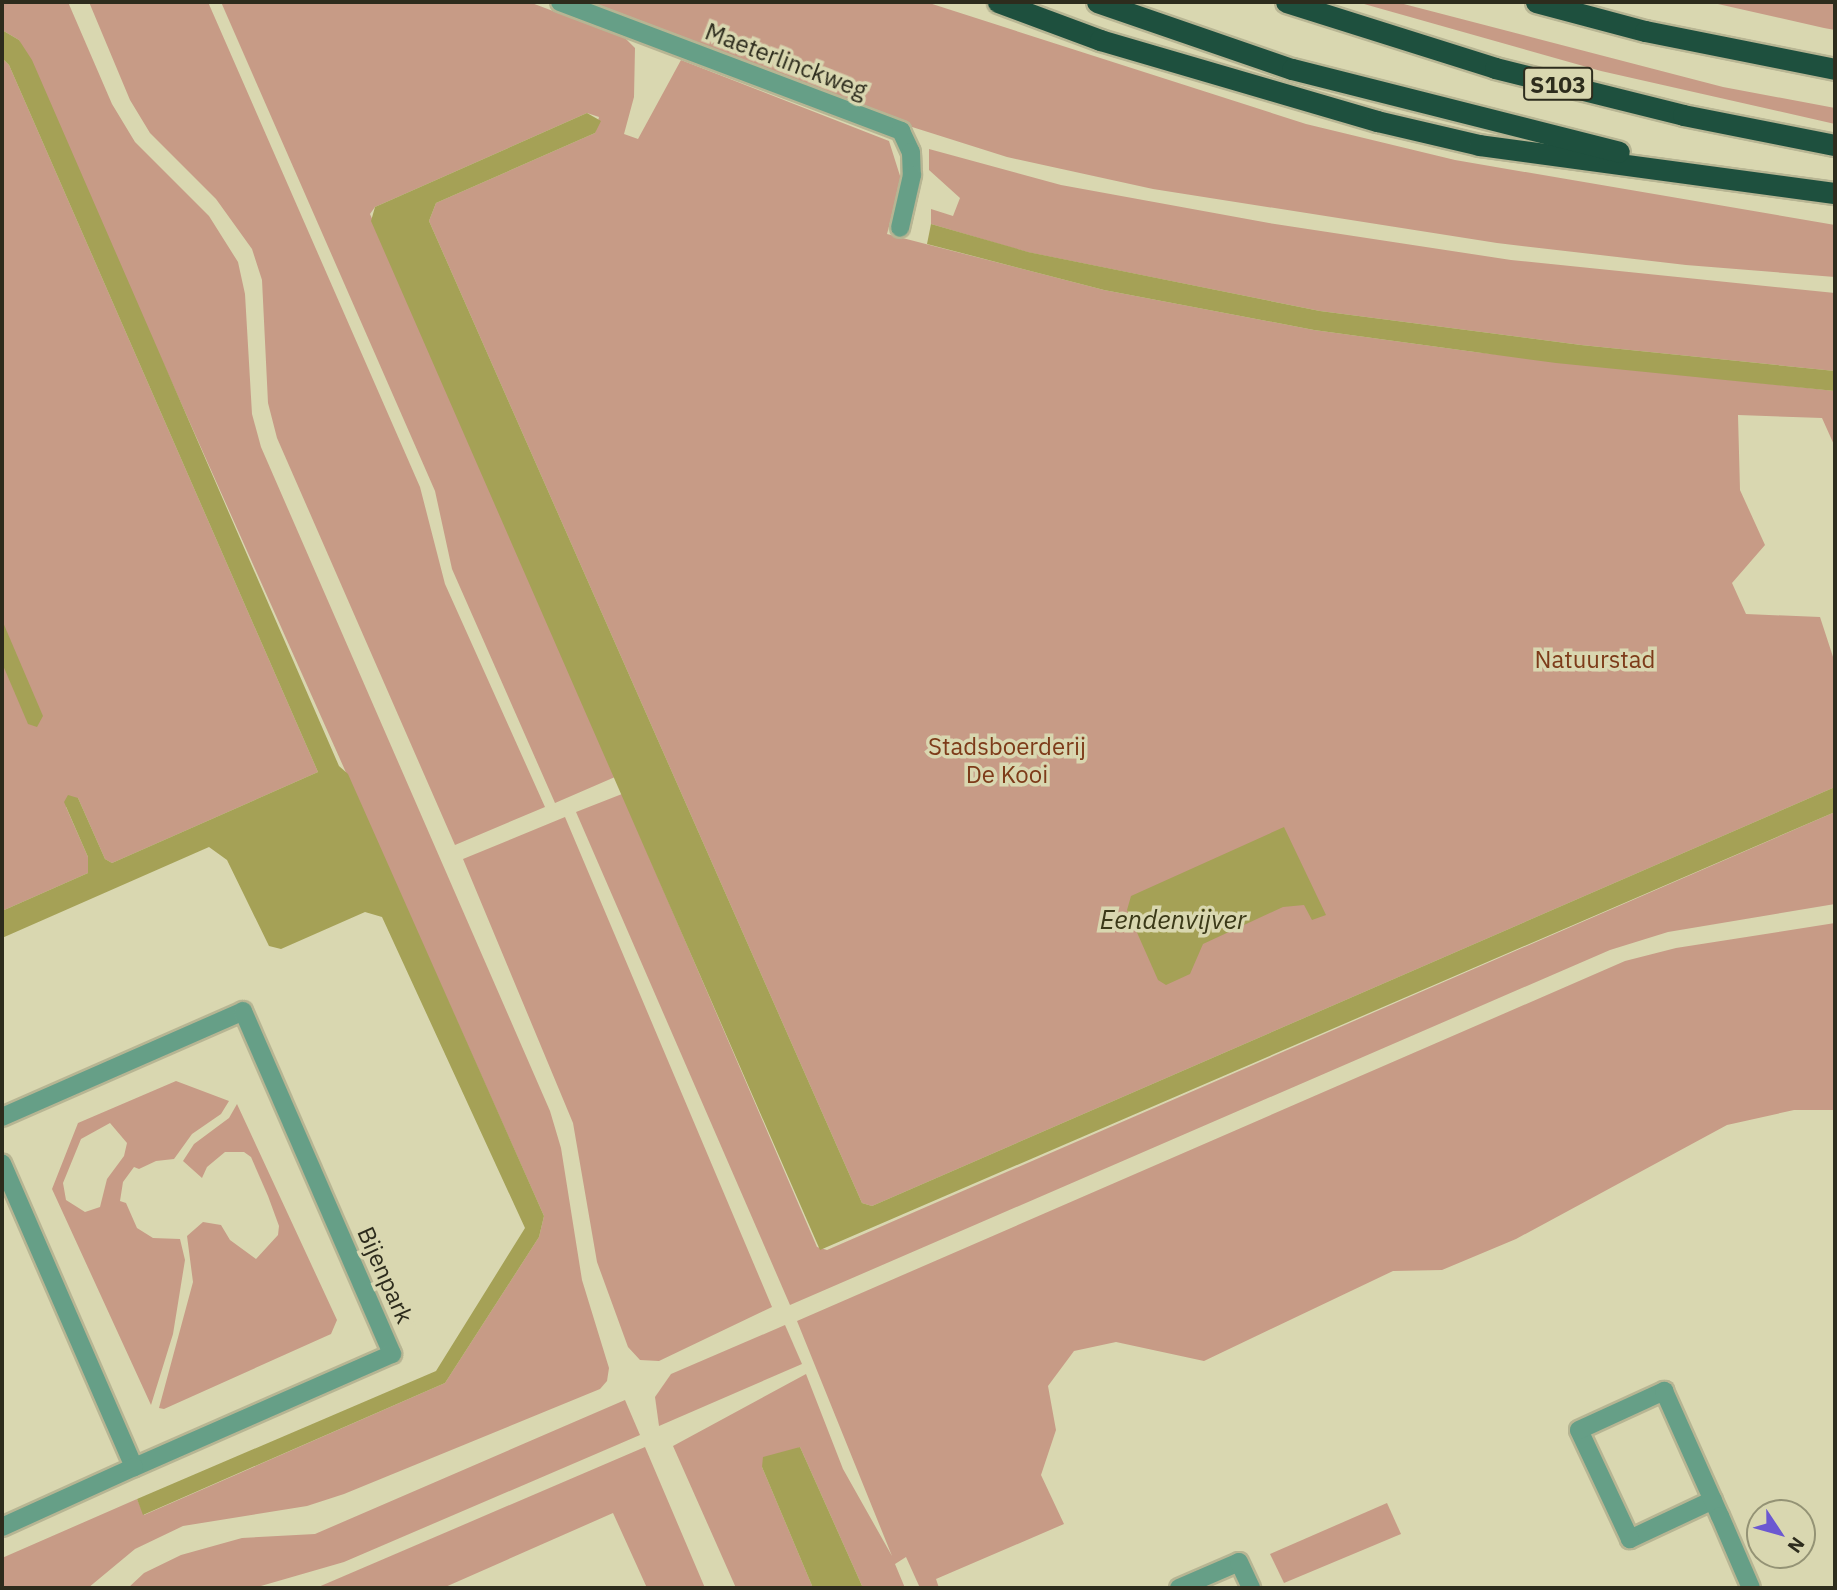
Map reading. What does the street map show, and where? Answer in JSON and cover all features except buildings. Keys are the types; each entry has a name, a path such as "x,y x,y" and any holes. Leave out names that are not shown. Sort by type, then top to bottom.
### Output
{"highway":[{"name":"S103","path":"998,2 1100,40 1403,127 1479,145 1835,193"},
{"name":"S103","path":"1097,2 1292,69 1485,121 1755,182"},
{"name":"S103","path":"1286,2 1495,68 1683,115 1835,145"},
{"path":"1536,2 1645,32 1835,69"}],"street":[{"name":"Maeterlinckweg","path":"560,2 901,131 911,152 912,175 900,228"},
{"name":"Bijenpark","path":"2,1117 243,1011 392,1354 134,1467"},
{"path":"2,1164 134,1467 2,1527"},
{"path":"1713,1500 1630,1539 1579,1430 1664,1391 1713,1500 1751,1588"},
{"path":"1179,1588 1239,1562 1251,1588"}],"green space":[{"path":"2,2 68,2 112,104 135,142 209,216 238,262 245,294 252,414 261,447 550,1111 561,1148 582,1280 609,1368 607,1381 600,1389 344,1494 307,1506 183,1526 135,1549 88,1588 2,1588 2,1558 137,1499 144,1515 445,1383 539,1237 544,1216 19,40 2,30"},
{"path":"89,2 208,2 420,487 445,584 545,807 455,845 277,438 268,403 262,280 252,249 216,199 150,133 130,100"},
{"name":"Stadsboerderij De Kooi","path":"221,2 529,2 625,38 635,48 634,97 624,134 638,139 681,60 889,141 901,179 887,234 1104,290 1314,330 1475,352 1835,391 1835,447 1822,418 1738,415 1740,490 1765,545 1732,583 1746,614 1820,617 1835,663 1835,787 872,1206 862,1203 429,221 436,203 595,133 599,117 587,113 375,207 370,214 615,777 555,803 452,569 435,491"},
{"path":"590,2 926,2 1306,124 1455,160 1835,225 1835,277 1686,265 1497,243 1153,189 1007,157 871,114"},
{"path":"1357,2 1396,2 1723,87 1835,108 1835,124 1601,71"},
{"path":"1709,2 1835,2 1835,30 1824,28"},
{"path":"2,58 9,65 318,772 112,863 105,859 78,798 66,807 88,857 88,873 2,911"},
{"path":"929,149 1061,185 1269,223 1511,260 1835,293 1835,371 1581,345 1320,311 1027,252 931,224 931,209 953,216 960,198 929,170"},
{"path":"622,794 817,1247 827,1250 1835,812 1835,904 1668,932 1610,950 790,1305 576,812"},
{"path":"565,817 772,1307 659,1361 640,1360 628,1347 597,1262 573,1123 463,859"},
{"path":"1835,923 1835,1110 1794,1110 1727,1125 1516,1239 1442,1270 1393,1271 1204,1361 1116,1342 1074,1351 1048,1386 1056,1430 1041,1475 1064,1524 936,1579 939,1588 920,1588 906,1557 895,1564 905,1588 863,1588 800,1447 762,1467 813,1588 736,1588 673,1446 806,1374 843,1469 892,1556 797,1321 1625,961 1676,948"},
{"path":"176,1081 229,1101 221,1114 192,1134 174,1159 156,1161 139,1169 134,1167 123,1182 120,1201 126,1203 137,1228 153,1238 180,1239 185,1260 173,1334 151,1405 52,1189 78,1123","holes":["110,1123 127,1143 124,1156 107,1179 100,1207 85,1212 66,1200 63,1183 81,1139"]},
{"path":"237,1104 337,1320 331,1334 164,1409 159,1408 193,1282 187,1236 203,1222 221,1225 230,1240 256,1259 278,1235 279,1226 251,1157 244,1152 225,1152 207,1167 202,1178 183,1161 194,1144 229,1118"},
{"path":"785,1325 802,1364 659,1426 655,1397 671,1374"},
{"path":"625,1400 640,1435 344,1562 254,1588 128,1588 144,1573 181,1555 242,1538 315,1534"},
{"path":"645,1447 705,1588 647,1588 613,1513 443,1588 316,1588"},
{"path":"1387,1503 1401,1534 1284,1583 1270,1554"}],"water":[{"path":"2,30 19,40 32,60 339,766 348,774 544,1216 539,1237 445,1383 143,1515 137,1499 436,1371 525,1228 382,917 365,912 281,949 269,946 227,860 209,847 2,938 2,911 88,873 88,857 64,802 68,795 78,798 105,859 112,863 318,772 9,65 2,58"},
{"path":"587,113 601,121 595,133 436,203 429,221 862,1203 872,1206 1835,787 1835,812 820,1250 371,221 375,207"},
{"path":"931,224 1028,252 1320,311 1581,345 1835,371 1835,391 1556,363 1314,330 1104,290 927,244"},
{"path":"2,620 43,716 37,727 28,724 2,663"},
{"name":"Eendenvijver","path":"1284,827 1326,915 1312,920 1304,905 1283,907 1203,944 1190,974 1166,985 1158,980 1127,910 1131,896"},
{"path":"800,1447 863,1588 813,1588 762,1467 763,1457"}],"park label":[{"name":"Natuurstad","path":"1595,660"}]}
